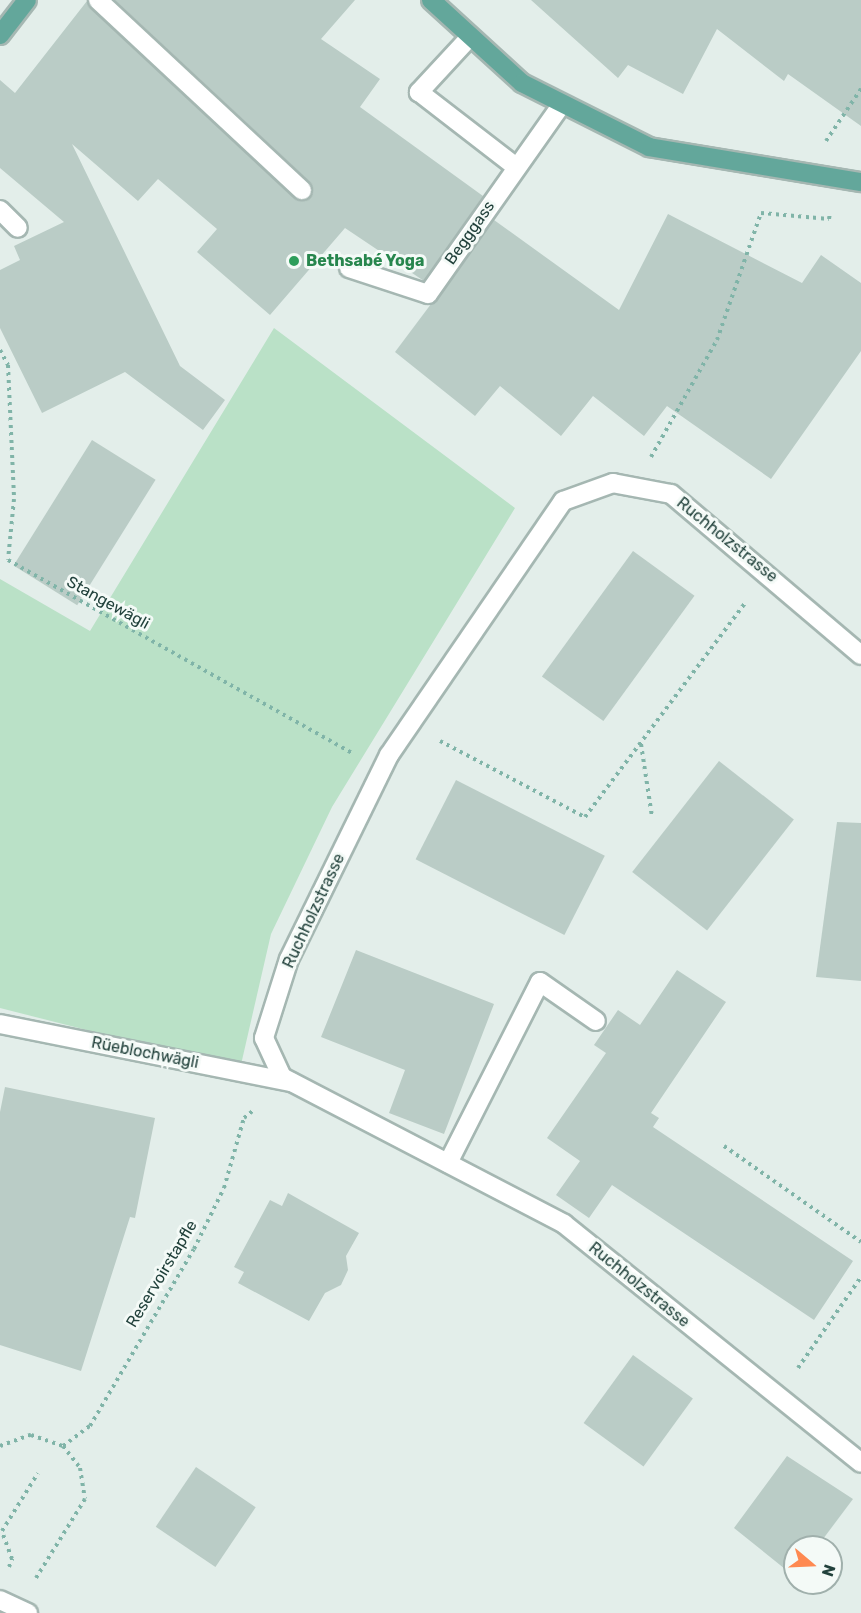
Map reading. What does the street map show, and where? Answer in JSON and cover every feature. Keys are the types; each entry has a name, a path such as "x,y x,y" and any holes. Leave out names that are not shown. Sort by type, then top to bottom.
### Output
{"main road":[{"path":"0,35 27,0"},
{"path":"431,0 465,34 522,83 649,147 861,182"},
{"path":"442,0 465,34"}],"street":[{"path":"98,0 302,190"},
{"path":"465,34 419,92 516,167"},
{"name":"Begggass","path":"349,268 428,294 562,104"},
{"path":"0,210 18,228"},
{"name":"Ruchholzstrasse","path":"861,655 671,494 613,483 563,501 410,725 382,770 289,959 264,1038 282,1077 564,1224 777,1398 861,1463"},
{"path":"448,1163 540,982 596,1021"},
{"name":"Rüeblochwägli","path":"0,1024 291,1082"}],"path":[{"path":"824,145 861,89"},
{"path":"640,488 655,445 717,340 761,213 829,219 836,179"},
{"name":"Stangewägli","path":"0,350 8,365 14,499 8,560 382,770"},
{"path":"410,725 585,817 767,574"},
{"path":"640,743 652,817"},
{"name":"Reservoirstapfle","path":"63,1446 90,1426 194,1249 224,1188 244,1118 291,1082"},
{"path":"724,1146 861,1242"},
{"path":"777,1398 861,1277"},
{"path":"0,1446 31,1435 63,1446 80,1468 85,1499 15,1607"},
{"path":"4,1578 12,1559 2,1531 38,1473"}],"green space":[{"path":"274,328 515,508 332,807 271,934 240,1069 0,1008 0,579 90,631"}],"building":[{"path":"115,0 355,0 321,39 380,79 360,107 483,196 424,281 345,228 270,315 197,252 217,229 158,179 138,201 72,144 180,366 225,400 203,430 125,372 42,413 0,328 0,270 20,260 14,246 64,222 0,168 0,80 15,93 87,1 294,198 305,201 313,193 310,182"},
{"path":"531,0 861,0 861,126 788,74 784,81 717,29 683,94 628,65 618,78"},
{"path":"668,214 802,283 821,255 861,283 861,351 771,479 667,406 644,436 593,396 561,436 500,386 475,416 395,352 494,220 619,310"},
{"path":"92,440 156,480 77,605 14,566"},
{"path":"633,551 694,596 603,721 542,676"},
{"path":"719,761 794,819 707,931 632,872"},
{"path":"456,780 605,856 564,935 416,859"},
{"path":"837,822 861,823 861,981 816,977"},
{"path":"356,950 494,1004 444,1134 389,1113 405,1070 321,1037"},
{"path":"677,970 726,1002 651,1113 659,1118 653,1127 853,1261 814,1320 612,1185 589,1218 556,1195 580,1161 547,1138 606,1053 594,1045 618,1010 640,1025"},
{"path":"5,1087 155,1118 135,1218 130,1217 81,1371 0,1345 0,1112"},
{"path":"288,1193 359,1233 346,1256 348,1270 341,1285 325,1293 309,1321 238,1283 244,1272 234,1267 270,1200 282,1206"},
{"path":"633,1355 693,1398 643,1466 584,1423"},
{"path":"787,1456 853,1499 826,1535 783,1535 783,1567 734,1528"},
{"path":"196,1467 256,1507 215,1567 156,1527"}],"place":[{"name":"Bethsabé Yoga","path":"294,261"}]}
